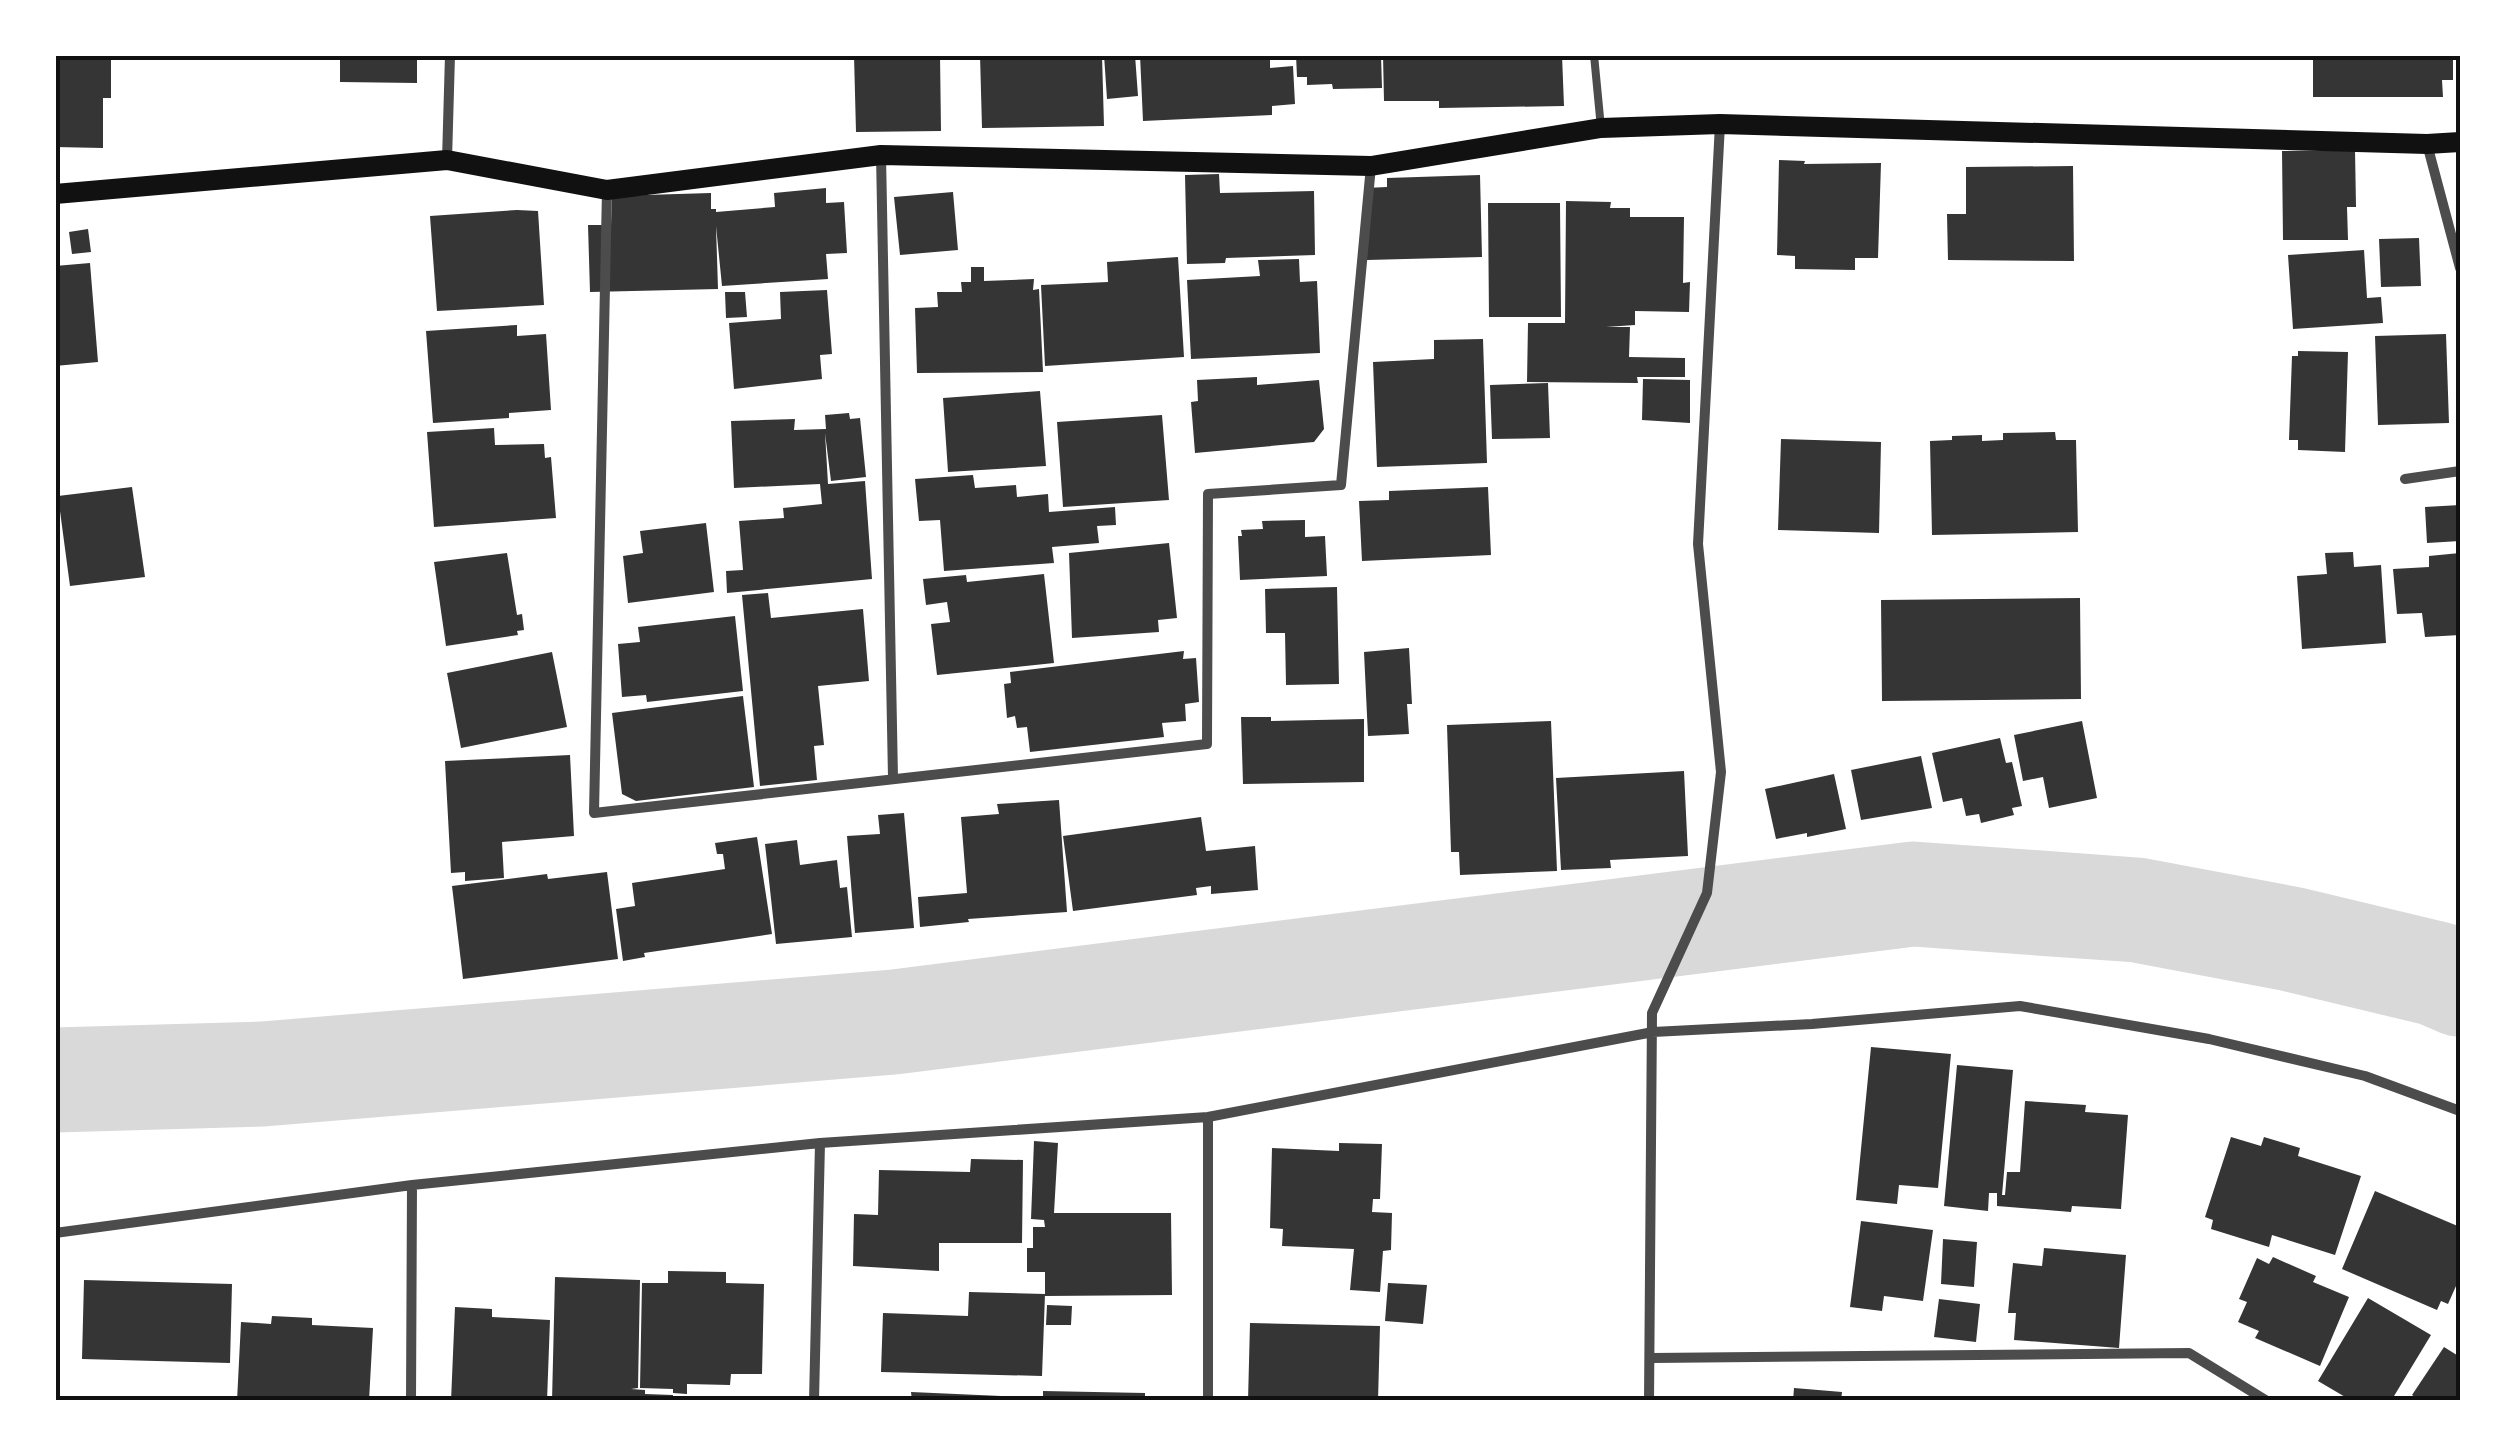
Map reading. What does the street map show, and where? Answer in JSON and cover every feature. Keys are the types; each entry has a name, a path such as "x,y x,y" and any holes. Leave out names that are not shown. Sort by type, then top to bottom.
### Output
{"main road":[{"path":"55,194 447,160 607,190 881,155 1371,166 1602,128 1720,124 2460,142"}],"street":[{"path":"447,160 450,55"},
{"path":"1649,1401 1652,1013 1708,893 1721,772 1698,544 1720,124"},
{"path":"2427,144 2460,268"},
{"path":"881,155 893,778"},
{"path":"607,190 594,813 1207,744 1208,494 1341,486 1371,166"},
{"path":"2405,479 2460,470"},
{"path":"55,1233 412,1185 820,1143 1208,1118 1652,1032 1812,1024 2020,1006 2210,1039 2365,1076 2460,1111"},
{"path":"1208,1118 1208,1401"},
{"path":"814,1401 820,1143"},
{"path":"411,1401 412,1185"},
{"path":"1652,1358 2190,1353 2267,1401"}],"lane":[{"path":"1594,55 1602,128"}],"building":[{"path":"55,55 111,55 111,98 103,98 103,148 55,147"},
{"path":"340,55 409,55 409,59 417,60 417,83 340,82"},
{"path":"854,55 940,55 941,131 856,132"},
{"path":"980,55 1102,55 1104,126 982,128"},
{"path":"1104,55 1135,55 1138,96 1107,99"},
{"path":"1140,55 1210,55 1210,59 1270,56 1270,68 1293,66 1295,104 1272,106 1272,115 1143,121"},
{"path":"1296,55 1381,55 1382,88 1307,85 1307,77 1297,77"},
{"path":"1383,55 1562,55 1564,106 1439,108 1439,101 1384,101"},
{"path":"2313,55 2453,55 2453,80 2442,80 2443,97 2313,97"},
{"path":"2355,150 2356,207 2347,207 2348,240 2283,240 2282,151"},
{"path":"1779,160 1805,161 1804,164 1881,163 1878,258 1855,258 1855,270 1795,269 1795,256 1777,255"},
{"path":"2073,166 2074,261 1948,260 1947,214 1966,214 1966,167"},
{"path":"1219,174 1220,193 1314,191 1315,255 1226,258 1225,263 1187,264 1185,175"},
{"path":"1480,175 1482,257 1367,260 1365,188 1387,187 1387,178"},
{"path":"826,188 826,203 844,202 847,253 826,254 828,279 722,286 716,226 718,289 590,292 588,225 611,225 612,196 711,193 711,209 716,212 775,207 774,193"},
{"path":"953,192 958,250 900,255 894,197"},
{"path":"1566,201 1611,202 1610,208 1630,208 1630,217 1684,217 1683,283 1690,282 1689,312 1635,311 1635,325 1606,327 1630,327 1629,357 1685,358 1685,377 1637,377 1638,383 1527,382 1528,323 1565,323"},
{"path":"1488,203 1560,203 1561,317 1489,317"},
{"path":"538,211 544,305 437,311 430,216"},
{"path":"88,229 91,252 72,254 69,232"},
{"path":"2419,238 2421,286 2381,287 2379,239"},
{"path":"2364,250 2367,298 2381,297 2383,323 2293,329 2288,255"},
{"path":"1178,257 1184,357 1045,366 1041,285 1108,282 1107,262"},
{"path":"1299,259 1300,282 1317,281 1320,353 1191,359 1187,280 1260,276 1258,260"},
{"path":"90,263 98,362 55,366 55,266"},
{"path":"971,267 984,267 984,281 1034,279 1033,290 1039,289 1043,372 917,373 915,308 938,307 937,292 962,292 961,282 971,282"},
{"path":"827,290 832,354 820,355 822,379 734,389 729,323 781,319 780,292"},
{"path":"725,292 745,292 747,317 726,318"},
{"path":"517,325 517,336 546,334 551,410 509,413 509,418 433,423 426,331"},
{"path":"2446,334 2449,423 2378,425 2375,336"},
{"path":"1483,339 1487,463 1377,467 1373,362 1434,359 1434,340"},
{"path":"2298,351 2348,352 2345,452 2298,450 2298,440 2289,440 2292,356 2298,356"},
{"path":"1257,377 1257,385 1319,380 1324,429 1314,442 1195,453 1191,402 1198,401 1197,380"},
{"path":"1643,379 1690,380 1690,423 1642,420"},
{"path":"1548,383 1550,438 1492,439 1490,385"},
{"path":"1040,391 1046,466 948,472 943,398"},
{"path":"849,413 850,419 860,418 866,477 831,481 825,433 828,484 865,481 872,579 727,593 726,571 743,570 739,521 784,518 783,508 822,504 820,484 734,488 731,421 795,419 794,430 826,429 825,415"},
{"path":"1162,415 1169,500 1063,507 1057,422"},
{"path":"494,428 495,445 544,444 545,458 551,457 556,518 434,527 427,432"},
{"path":"2055,432 2056,440 2076,440 2078,532 1932,535 1930,441 1982,435 1982,441 2003,440 2003,433"},
{"path":"1781,439 1881,442 1879,533 1778,530"},
{"path":"973,475 975,488 1016,485 1017,497 1048,494 1049,512 1115,507 1116,525 1097,526 1099,543 1052,547 1054,563 944,571 940,520 919,521 915,479"},
{"path":"132,487 145,577 70,586 58,496"},
{"path":"1488,487 1491,555 1362,561 1359,501 1389,500 1389,491"},
{"path":"2460,505 2460,541 2427,543 2425,507"},
{"path":"1305,520 1305,537 1325,536 1327,576 1240,580 1241,530 1263,529 1262,521"},
{"path":"706,523 714,592 628,603 623,556 643,553 640,531"},
{"path":"1169,543 1177,618 1158,620 1159,632 1072,638 1069,553"},
{"path":"2353,552 2354,567 2381,565 2386,643 2302,649 2297,576 2327,574 2325,553"},
{"path":"507,553 517,615 522,614 524,630 517,631 518,635 446,646 434,562"},
{"path":"2460,553 2460,635 2425,637 2422,613 2397,614 2393,569 2429,567 2429,556"},
{"path":"1044,574 1054,663 937,675 931,624 950,622 947,602 926,605 923,579 966,575 967,582"},
{"path":"1337,587 1339,684 1286,685 1285,633 1266,633 1265,589"},
{"path":"768,593 771,618 863,609 869,681 818,686 824,745 814,746 817,780 760,786 742,595"},
{"path":"2080,598 2081,699 1882,701 1881,600"},
{"path":"735,616 743,691 647,702 646,695 622,697 618,644 640,642 638,627"},
{"path":"1409,648 1409,734 1368,736 1364,652"},
{"path":"1184,651 1183,659 1196,658 1199,702 1185,704 1186,721 1162,723 1164,737 1030,752 1027,727 1017,728 1015,716 1007,718 1004,684 1011,683 1010,672"},
{"path":"552,652 567,727 461,748 447,673"},
{"path":"743,696 754,787 636,801 622,794 612,713"},
{"path":"1241,717 1271,717 1271,721 1364,719 1364,782 1243,784"},
{"path":"1551,721 1557,871 1460,875 1459,852 1451,852 1447,725"},
{"path":"2082,721 2097,798 2049,808 2043,777 2023,781 2014,735"},
{"path":"2000,738 2006,763 2012,762 2022,806 2012,808 2014,815 1981,823 1979,814 1966,816 1962,798 1943,802 1932,753"},
{"path":"570,755 574,836 502,842 504,878 465,881 465,872 451,873 445,761"},
{"path":"1921,756 1932,808 1861,820 1851,770"},
{"path":"1684,771 1688,856 1610,860 1611,868 1561,870 1556,778"},
{"path":"1834,774 1846,829 1776,839 1765,789"},
{"path":"1059,800 1067,912 968,919 969,922 920,927 918,897 967,893 961,817 999,814 997,804"},
{"path":"904,813 914,928 855,933 847,836 880,834 878,815"},
{"path":"1201,817 1206,851 1255,846 1258,890 1211,894 1211,886 1196,888 1197,895 1073,911 1063,836"},
{"path":"757,837 772,934 644,953 645,957 623,961 616,909 635,906 632,883 725,869 723,854 717,854 715,843"},
{"path":"797,840 800,865 837,860 840,888 847,887 852,937 776,944 765,844"},
{"path":"607,872 618,959 463,979 452,886 547,874 548,879"},
{"path":"1871,1047 1951,1054 1938,1188 1899,1185 1897,1204 1856,1200"},
{"path":"1957,1065 2013,1070 2002,1195 2007,1172 2020,1172 2025,1101 2086,1105 2085,1112 2128,1115 2121,1209 2072,1206 2071,1212 1997,1206 1997,1193 1989,1193 1988,1211 1944,1206"},
{"path":"2231,1137 2261,1146 2264,1137 2300,1148 2298,1156 2361,1176 2335,1255 2272,1235 2269,1247 2211,1229 2213,1220 2205,1217"},
{"path":"1034,1141 1058,1143 1054,1213 1171,1213 1172,1295 1045,1296 1045,1272 1027,1272 1027,1248 1033,1248 1033,1227 1045,1227 1044,1220 1031,1219"},
{"path":"1339,1143 1382,1144 1380,1199 1373,1199 1372,1212 1392,1213 1391,1250 1383,1251 1380,1292 1350,1290 1354,1249 1282,1246 1283,1229 1270,1228 1272,1148 1339,1151"},
{"path":"971,1159 1023,1160 1022,1243 939,1243 939,1271 853,1266 854,1214 878,1215 879,1170 970,1172"},
{"path":"2375,1191 2460,1227 2460,1277 2448,1304 2441,1301 2437,1310 2342,1269"},
{"path":"1861,1221 1933,1230 1923,1301 1884,1296 1882,1311 1850,1307"},
{"path":"1943,1239 1977,1242 1974,1287 1941,1284"},
{"path":"2044,1248 2126,1255 2119,1348 2014,1340 2016,1313 2008,1313 2013,1263 2042,1266"},
{"path":"2273,1257 2316,1276 2313,1282 2349,1297 2320,1366 2255,1338 2259,1331 2238,1322 2247,1302 2239,1299 2257,1258 2269,1264"},
{"path":"668,1271 726,1272 726,1283 764,1284 762,1374 731,1374 730,1385 687,1384 687,1394 673,1393 673,1389 640,1388 642,1283 668,1283"},
{"path":"555,1277 640,1280 638,1388 631,1389 673,1395 673,1401 552,1401"},
{"path":"84,1280 232,1284 230,1363 82,1359"},
{"path":"1388,1283 1427,1285 1423,1324 1385,1321"},
{"path":"969,1292 1045,1294 1042,1376 881,1372 883,1313 968,1316"},
{"path":"2368,1298 2431,1335 2391,1401 2352,1401 2318,1381"},
{"path":"1939,1299 1980,1304 1976,1342 1934,1337"},
{"path":"1047,1305 1072,1306 1071,1325 1046,1325"},
{"path":"455,1307 492,1309 492,1317 550,1320 547,1401 451,1401"},
{"path":"272,1316 312,1318 312,1325 373,1328 369,1401 237,1401 241,1322 271,1324"},
{"path":"1250,1323 1380,1326 1378,1401 1248,1401"},
{"path":"2444,1347 2460,1357 2460,1401 2421,1401 2412,1395"},
{"path":"1794,1388 1842,1392 1841,1401 1793,1401"},
{"path":"1043,1391 1145,1393 1145,1401 912,1401 911,1392 1043,1398"},
{"path":"722,1396 758,1397 757,1401 722,1401"}],"waterway":[{"path":"55,1080 263,1074 894,1022 1913,894 2137,910 2291,939 2437,974 2460,984"}]}
